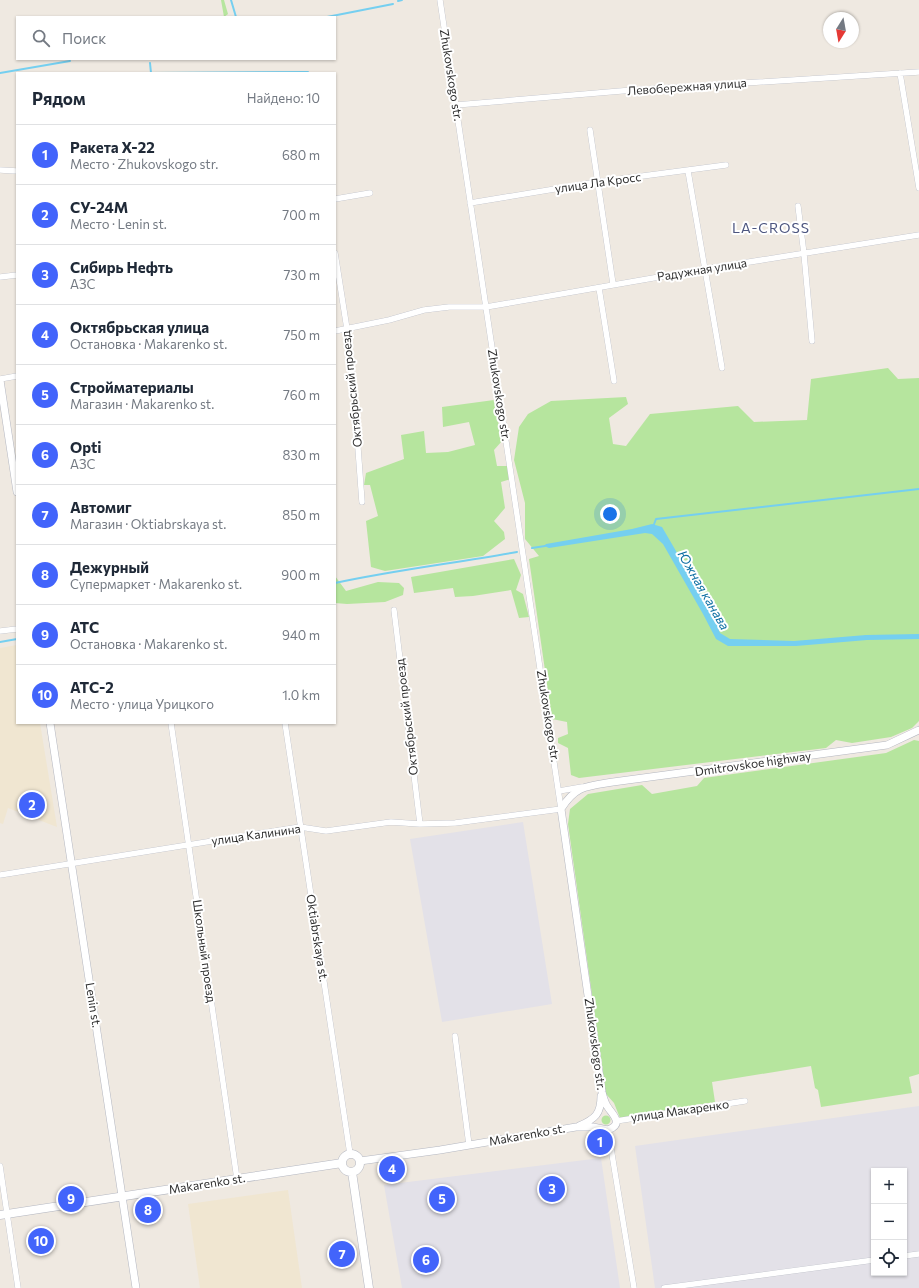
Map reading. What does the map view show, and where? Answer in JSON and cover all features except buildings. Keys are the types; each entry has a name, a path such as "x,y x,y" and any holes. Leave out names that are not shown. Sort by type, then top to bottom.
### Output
{"main road":[{"path":"350,1154 356,1156 360,1161 358,1168 352,1172 345,1170 342,1163 344,1157 350,1154"},
{"name":"Makarenko st.","path":"4,1215 342,1163"},
{"path":"352,1172 369,1288"}],"street":[{"name":"Zhukovskogo str.","path":"440,0 559,791 602,1092 606,1106 610,1111"},
{"name":"Левобережная улица","path":"456,105 626,91 919,72"},
{"path":"900,73 919,188"},
{"path":"590,130 613,284"},
{"name":"улица Ла Кросс","path":"470,203 597,182 726,165"},
{"path":"0,170 16,171"},
{"path":"688,171 722,368"},
{"path":"336,199 370,193"},
{"path":"798,206 812,341"},
{"name":"Радужная улица","path":"336,331 388,320 424,310 449,307 486,307 599,288 613,284 919,235"},
{"name":"Октябрьский проезд","path":"336,259 347,329 354,394 362,502"},
{"path":"0,277 16,275"},
{"path":"599,288 614,380"},
{"path":"16,376 0,379 16,485"},
{"name":"Октябрьский проезд","path":"394,610 420,824"},
{"path":"0,631 16,629"},
{"name":"Lenin st.","path":"50,724 136,1288"},
{"name":"Школьный проезд","path":"171,724 237,1179"},
{"name":"Oktiabrskaya st.","path":"285,724 350,1154"},
{"name":"Dmitrovskoe highway","path":"584,787 886,745 919,730"},
{"path":"559,791 584,787"},
{"path":"561,810 569,798 584,787"},
{"name":"улица Калинина","path":"0,875 300,827 326,831 391,822 420,824 455,823 561,810"},
{"path":"455,1036 469,1145"},
{"path":"600,1129 595,1122 602,1092"},
{"name":"улица Макаренко","path":"616,1121 745,1101"},
{"path":"604,1110 610,1111 615,1115 616,1121 614,1127 608,1130 593,1127 576,1127 604,1110"},
{"name":"Makarenko st.","path":"360,1161 576,1127"},
{"path":"608,1130 634,1288"},
{"path":"0,1166 4,1215 18,1288"},
{"path":"907,1256 919,1254"},
{"path":"664,1288 871,1260"}],"shaded area":[{"path":"16,645 16,724 40,724 57,827 8,808 3,824 0,823 0,648"},
{"path":"523,822 552,1004 442,1022 410,839"},
{"path":"919,1106 919,1288 655,1288 635,1146"},
{"path":"601,1158 620,1288 402,1288 384,1185"},
{"path":"288,1190 302,1288 200,1288 188,1204"}],"green space":[{"path":"221,0 224,0 228,14 224,16"},
{"path":"888,368 898,379 919,378 919,721 912,728 891,737 852,743 836,740 826,748 579,778 571,775 568,748 558,743 558,738 568,734 567,722 552,719 529,559 539,556 525,539 525,503 514,460 519,427 528,414 551,401 626,397 628,404 609,418 613,444 626,446 650,414 738,406 754,422 807,420 811,379"},
{"path":"494,400 502,441 494,450 497,466 510,466 511,479 501,482 505,508 494,521 504,532 505,539 483,556 385,571 371,567 366,521 378,516 370,485 364,485 366,473 404,459 401,435 424,431 426,453 448,452 475,445 469,422 443,427 442,407"},
{"path":"514,559 521,575 516,590 523,594 529,617 519,618 511,590 473,596 455,597 453,588 414,593 411,577"},
{"path":"336,577 346,591 378,582 399,583 404,588 403,595 385,602 336,603"},
{"path":"914,740 919,741 919,1074 909,1077 912,1093 821,1107 818,1090 815,1088 811,1066 712,1082 715,1102 620,1118 614,1103 606,1094 568,824 570,809 588,794 642,785 652,794 697,786 704,778 886,753"},
{"path":"606,1115 611,1120 606,1125 601,1120"}],"water":[{"path":"652,524 662,527 715,618 720,633 730,639 794,641 866,635 919,634 919,639 867,640 796,646 728,646 716,639 663,544 652,534 645,533 549,548 544,546 546,544 632,529"}],"waterway":[{"path":"231,0 236,16"},
{"path":"398,1 402,0"},
{"path":"332,16 393,4"},
{"path":"0,73 70,61"},
{"path":"150,63 151,72"},
{"path":"653,527 656,519 919,489"},
{"name":"Южная канава","path":"532,548 545,546"},
{"name":"Южная канава","path":"336,583 380,574 517,552"},
{"name":"Южная канава","path":"0,642 16,639"}],"place":[{"name":"СУ-24М","path":"32,805"},
{"name":"Ракета Х-22","path":"600,1142"},
{"name":"Октябрьская улица","path":"392,1169"},
{"name":"Сибирь Нефть","path":"552,1189"},
{"name":"АТС","path":"71,1199"},
{"name":"Стройматериалы","path":"442,1199"},
{"name":"Дежурный","path":"148,1210"},
{"name":"АТС-2","path":"41,1241"},
{"name":"Автомиг","path":"342,1254"},
{"name":"Opti","path":"426,1260"}],"district":[{"name":"LA-CROSS","path":"771,228"}]}
